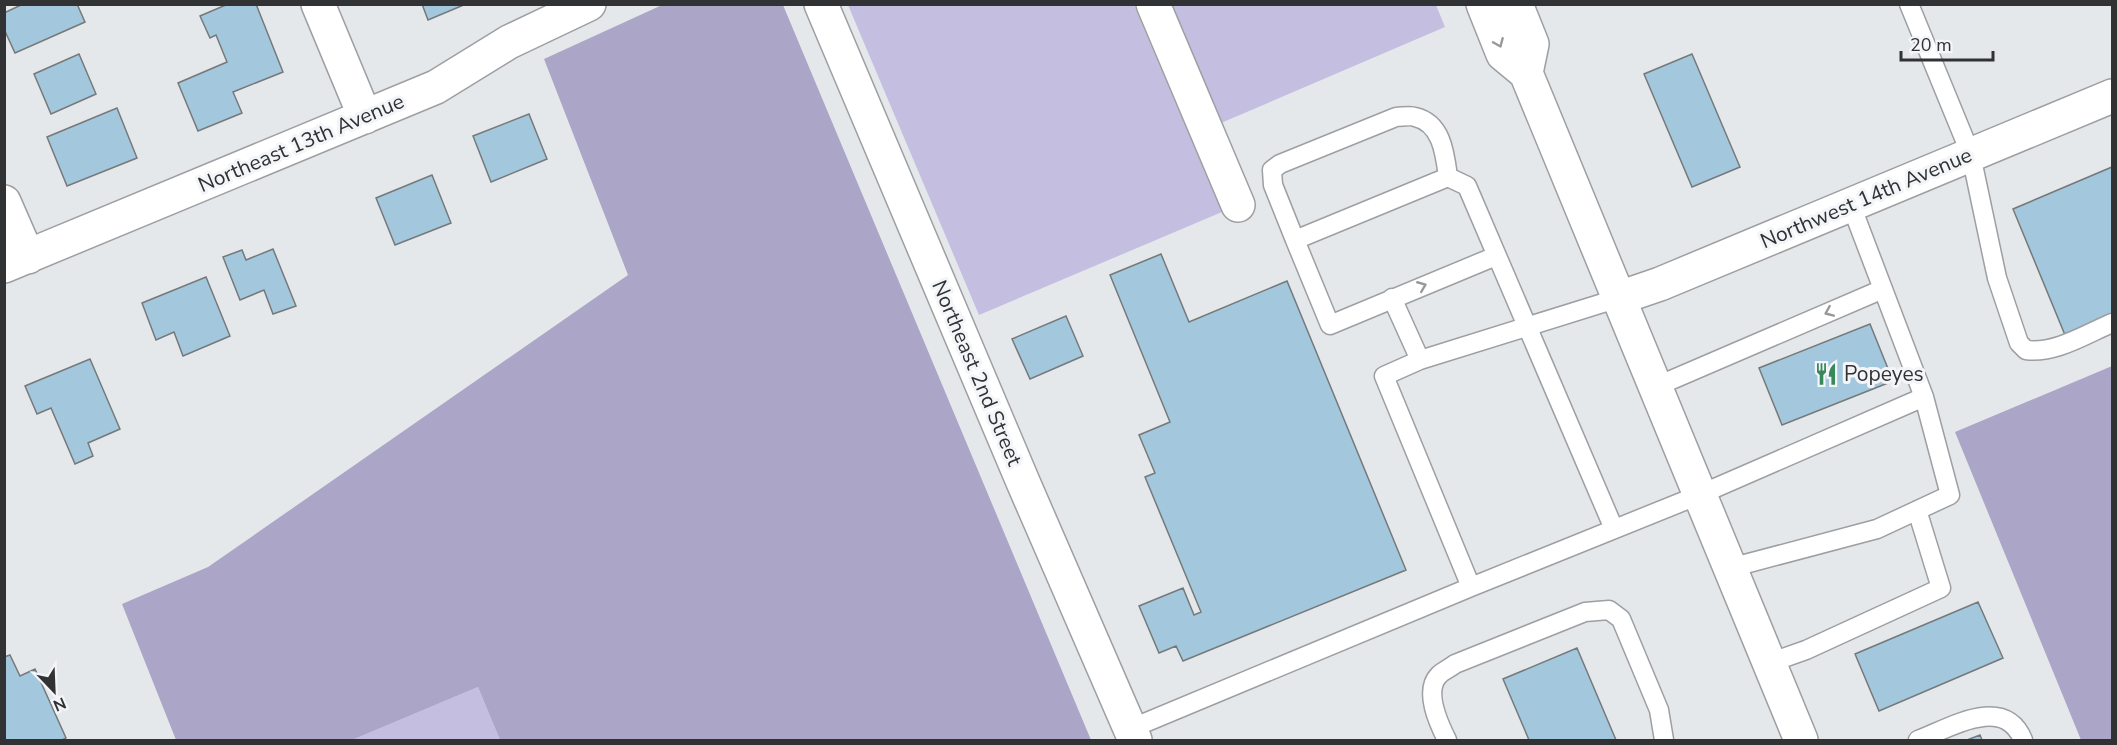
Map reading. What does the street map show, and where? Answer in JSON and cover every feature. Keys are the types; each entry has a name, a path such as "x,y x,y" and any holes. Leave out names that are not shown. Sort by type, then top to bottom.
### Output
{"street":[{"path":"318,4 365,117"},
{"name":"Northeast 13th Avenue","path":"16,262 436,87 509,42 589,4"},
{"name":"Northeast 2nd Street","path":"822,4 1132,735"},
{"path":"1153,4 1238,205"},
{"path":"1483,4 1503,54 1526,73 1801,741"},
{"path":"1516,4 1532,44 1526,73"},
{"name":"Northwest 14th Avenue","path":"1619,298 1660,284 2112,96"},
{"path":"4,202 16,262"}],"lane":[{"path":"1909,4 1971,155 1996,278 2019,343 2026,350 2037,352 2050,350 2112,323"},
{"path":"1448,177 1439,136 1429,123 1414,116 1396,117 1280,164 1272,170 1273,185 1330,325 1496,256"},
{"path":"1295,240 1448,177 1467,186 1614,529"},
{"path":"1730,568 1877,529 1950,495 1924,398 1851,205"},
{"path":"1655,387 1883,289"},
{"path":"1392,298 1420,360"},
{"path":"1471,587 1384,376 1420,360 1619,298"},
{"path":"1132,735 1471,587 1699,495 1924,398"},
{"path":"1769,663 1806,650 1941,588 1917,510"},
{"path":"1447,741 1436,716 1432,693 1437,677 1455,664 1585,612 1610,610 1621,619 1659,710 1664,741"},
{"path":"1918,741 1982,716 2012,722 2023,741"}],"shaded area":[{"path":"662,5 783,5 1091,740 500,740 478,687 352,740 176,740 122,604 208,567 628,275 544,59"},
{"path":"848,5 1134,5 1222,212 979,315"},
{"path":"1170,5 1436,5 1445,27 1221,123"},
{"path":"2112,366 2112,740 2081,740 1955,432"},
{"path":"478,687 500,740 352,740"}],"building":[{"path":"23,4 77,4 85,22 15,53 4,29 4,13"},
{"path":"228,4 256,4 283,72 233,92 242,113 198,131 178,83 227,62 216,35 210,38 200,16"},
{"path":"422,4 466,4 428,20"},
{"path":"79,54 96,94 51,114 34,74"},
{"path":"1692,54 1740,167 1692,187 1644,74"},
{"path":"117,108 137,158 67,186 47,137"},
{"path":"529,114 547,159 491,182 473,136"},
{"path":"2112,167 2112,315 2065,335 2013,209"},
{"path":"432,175 451,223 395,245 376,198"},
{"path":"273,249 296,306 273,314 264,290 240,300 223,257 242,250 246,260"},
{"path":"1161,254 1189,322 1287,281 1406,570 1183,661 1176,646 1159,653 1139,606 1183,588 1194,615 1201,612 1145,477 1155,473 1139,435 1170,422 1110,275"},
{"path":"206,277 230,336 183,356 174,332 156,340 142,303"},
{"path":"1066,316 1083,356 1030,379 1012,339"},
{"name":"Popeyes","path":"1870,324 1893,381 1782,425 1759,368"},
{"path":"90,359 120,429 88,443 93,456 75,464 51,408 37,414 25,386"},
{"path":"1978,602 2003,658 1879,711 1855,654"},
{"path":"1577,648 1616,740 1529,740 1503,679"},
{"path":"10,655 20,676 35,669 66,738 62,740 4,740 4,657"},
{"path":"1980,735 1982,740 1967,740"}],"place":[{"name":"Popeyes","path":"1826,374"}]}
